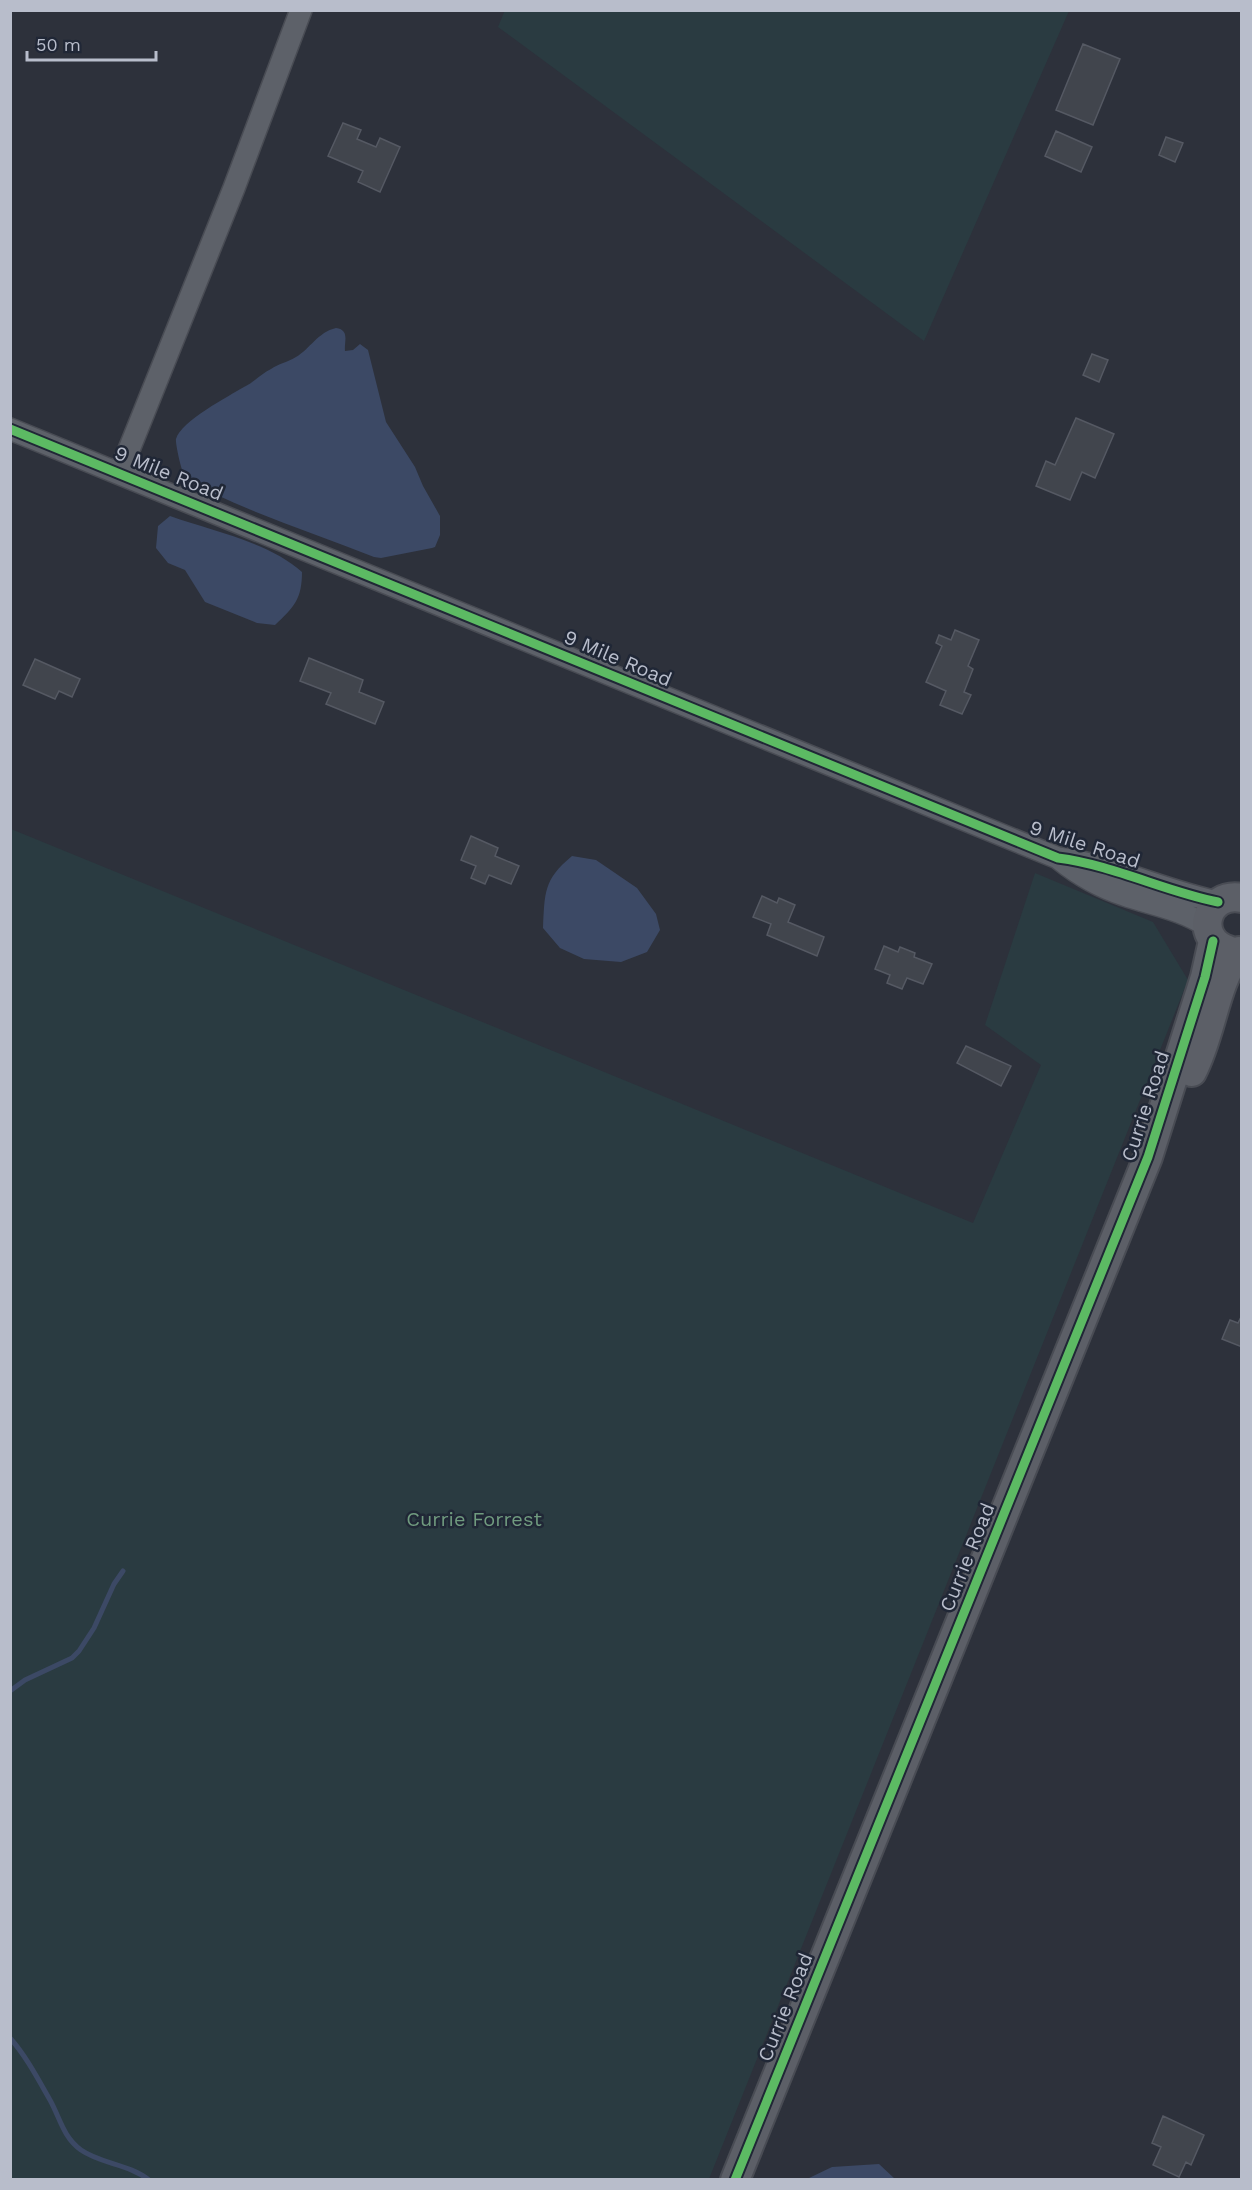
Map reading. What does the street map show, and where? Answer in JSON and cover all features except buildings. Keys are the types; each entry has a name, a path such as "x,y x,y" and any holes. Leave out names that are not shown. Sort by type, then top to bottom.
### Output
{"street":[{"path":"120,472 234,188 302,10"},
{"name":"9 Mile Road","path":"10,429 120,472 1058,858 1080,876 1126,896 1184,912 1225,908"},
{"path":"1225,908 1224,950 1240,951"},
{"name":"Currie Road","path":"735,2180 1148,1157 1225,908"},
{"name":"Currie Road","path":"1148,1157 1199,1059 1225,976 1240,951"}],"green space":[{"path":"505,10 1069,11 924,341 498,27"},
{"name":"Currie Forrest","path":"11,829 973,1223 1041,1065 985,1025 1035,873 1153,922 1188,980 709,2179 11,2179"}],"water":[{"path":"336,328 345,334 345,351 353,350 360,344 368,350 386,422 415,467 440,516 440,535 435,547 381,558 374,557 236,504 196,485 184,475 176,439 187,425 206,410 267,371 301,354 324,333"},
{"path":"170,516 239,538 289,562 302,572 296,602 275,625 257,623 205,602 185,570 168,563 156,548 158,526"},
{"path":"572,856 596,860 637,888 656,914 660,930 647,952 621,962 584,959 560,948 543,928 547,888 556,872"},
{"path":"879,2164 895,2179 807,2179 832,2167"}],"waterway":[{"path":"10,1691 25,1680 72,1658 79,1651 94,1628 114,1584 123,1571"},
{"path":"10,2038 32,2068 66,2133 75,2145 89,2155 133,2171 149,2180"}],"cycle path":[{"path":"10,429 1058,858 1099,866 1218,902"},
{"path":"735,2180 1148,1157 1205,977 1213,941"}]}
